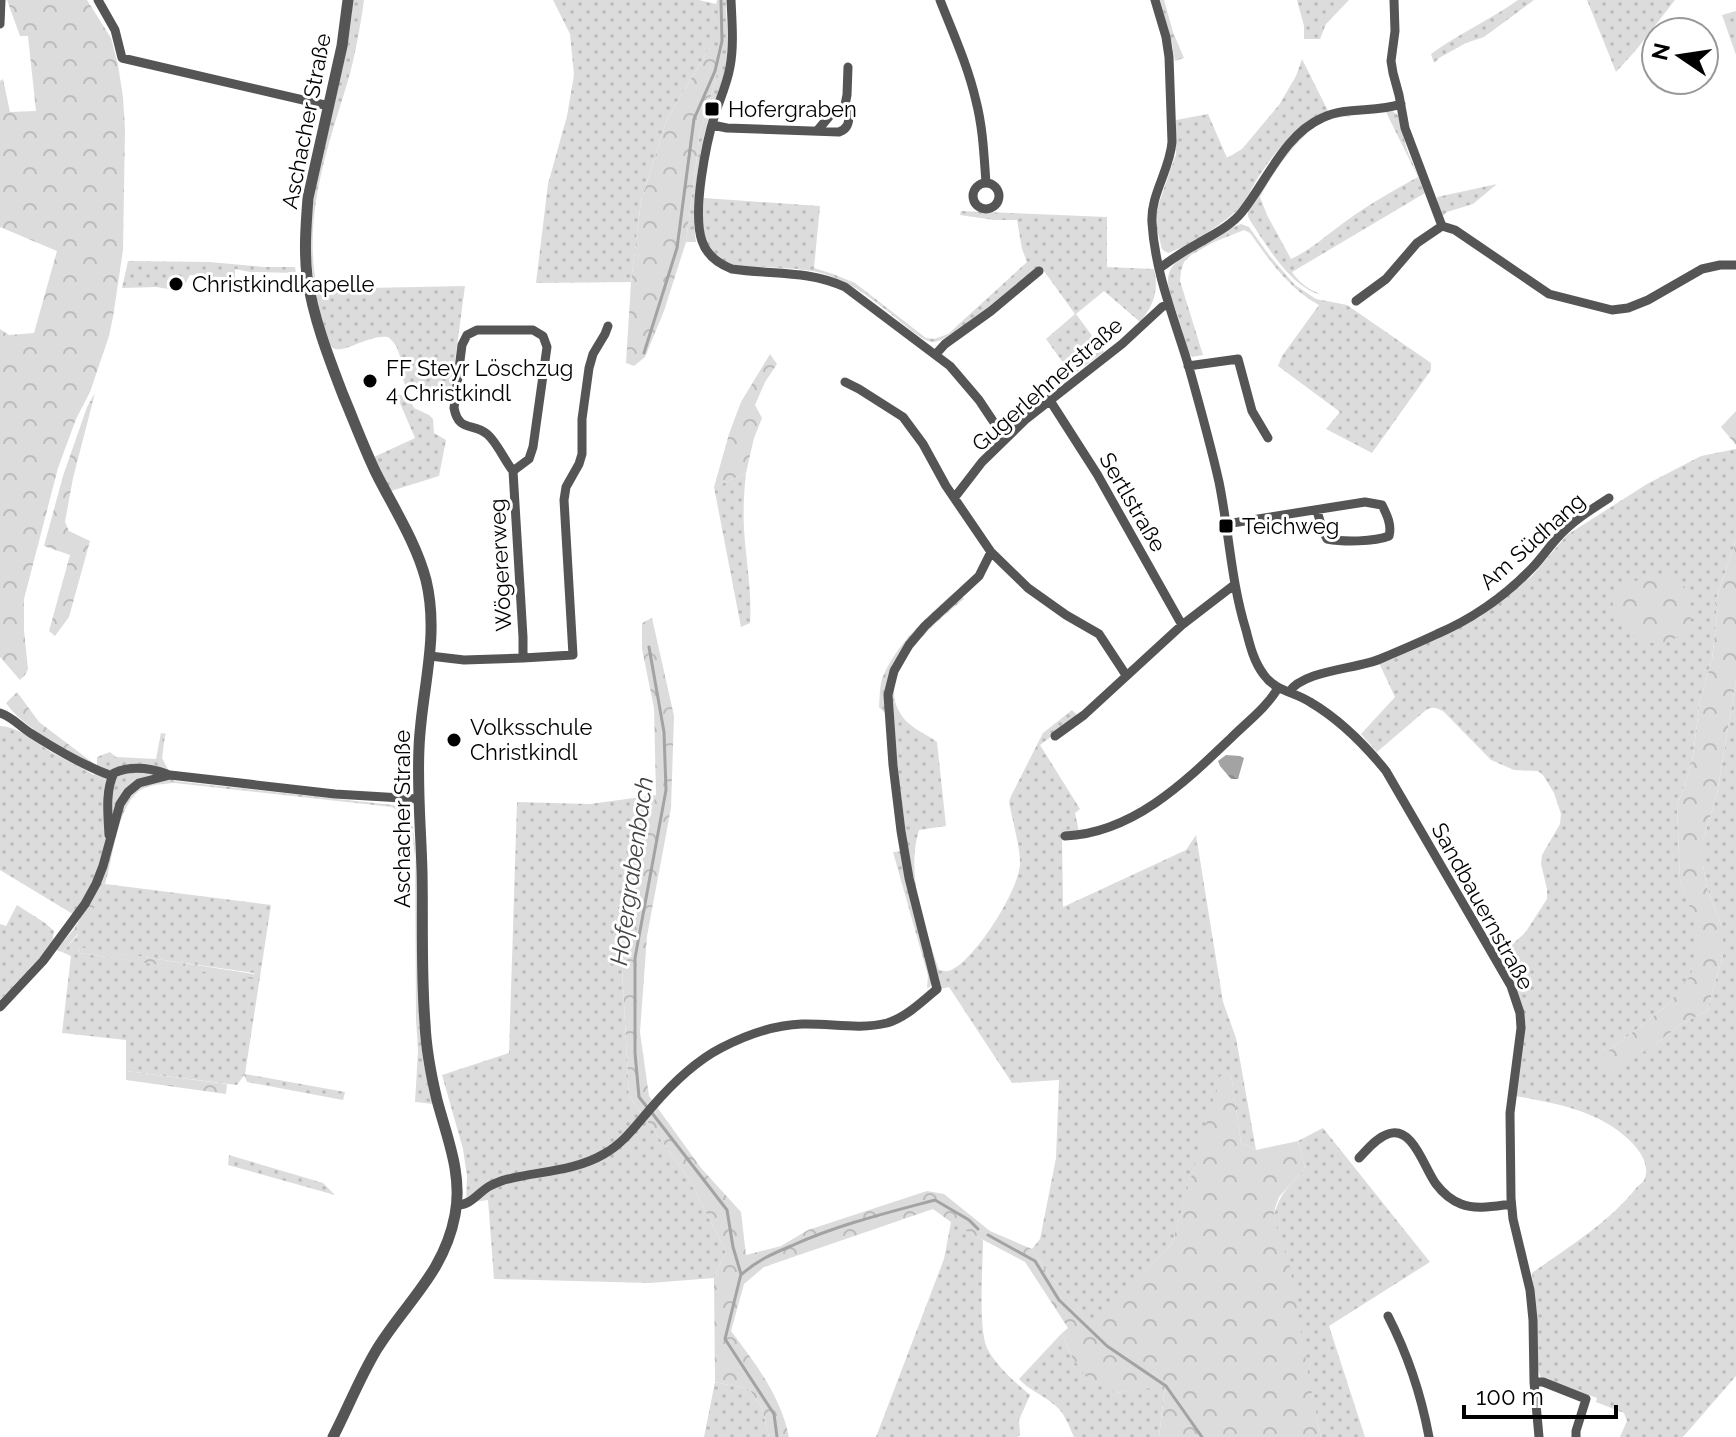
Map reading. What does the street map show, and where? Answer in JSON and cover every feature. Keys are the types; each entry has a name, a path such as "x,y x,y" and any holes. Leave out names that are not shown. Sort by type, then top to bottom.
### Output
{"street":[{"path":"0,24 1,0"},
{"path":"98,0 115,30 122,58 329,106"},
{"name":"Aschacher Straße","path":"333,1437 376,1350 440,1261 451,1234 457,1205 453,1154 426,1041 423,999 418,799 421,722 430,656 431,616 426,581 357,429 315,316 307,278 308,198 344,36 348,0"},
{"path":"731,0 731,62 712,125 702,180 699,225 708,253 714,260 732,269 794,273 845,287 936,354 965,382 1005,439"},
{"path":"940,0 961,51 976,102 986,183"},
{"path":"1065,836 1083,835 1108,827 1159,802 1269,702 1278,688 1263,674 1252,651 1234,585 1219,482 1168,304 1152,228 1152,214 1171,156 1172,142 1169,57 1155,0"},
{"path":"1394,0 1395,31 1391,61 1405,128 1442,226"},
{"path":"844,110 848,67"},
{"path":"1160,268 1227,226 1241,213 1270,170 1308,126 1340,112 1368,111 1401,104"},
{"path":"712,125 839,132 848,125 849,115 844,110"},
{"path":"817,131 832,113 844,110"},
{"path":"1442,226 1455,230 1549,294 1603,309 1628,308 1702,269 1736,265"},
{"path":"1356,301 1386,279 1417,243 1442,226"},
{"path":"936,354 1039,271"},
{"name":"Gugerlehnerstraße","path":"955,497 975,469 1049,399 1122,344 1168,304"},
{"name":"Wögererweg","path":"430,656 464,660 573,655 564,500 566,487 582,454 582,419 589,368 608,326"},
{"name":"Wögererweg","path":"513,471 529,459 533,447 547,347 543,336 533,330 477,330 467,335 462,345 454,408 456,418 462,424 489,435 513,471 523,658"},
{"path":"1188,366 1238,359 1252,411 1268,438"},
{"path":"845,382 903,417 991,552 1028,588 1099,634 1126,675"},
{"name":"Sertlstraße","path":"1049,399 1097,474 1182,625"},
{"name":"Am Südhang","path":"1289,692 1310,678 1379,659 1437,635 1475,614 1513,586 1575,520 1609,498"},
{"path":"1226,524 1365,502 1382,505 1387,515 1389,536 1381,539 1327,539 1317,511"},
{"path":"457,1205 469,1203 485,1189 507,1180 588,1162 616,1146 693,1067 717,1050 745,1037 772,1028 802,1024 848,1027 889,1023 937,989 909,878 901,831 888,695 894,671 909,645 979,576 991,552"},
{"path":"1055,736 1084,715 1182,625 1234,585"},
{"name":"Sandbauernstraße","path":"1278,688 1310,702 1372,752 1386,771 1517,1000 1521,1028 1510,1113 1511,1204 1530,1290 1539,1437"},
{"path":"0,713 45,742 112,776"},
{"path":"110,841 109,787 117,771 138,769 335,794 418,799"},
{"path":"0,1007 43,961 85,904 96,884 117,811 128,792 139,783 170,775"},
{"path":"1359,1158 1381,1138 1391,1133 1402,1133 1411,1140 1437,1185 1452,1199 1475,1207 1511,1204"},
{"path":"1388,1316 1418,1385 1429,1437"},
{"path":"1534,1382 1543,1382 1586,1399 1576,1437"}],"green space":[{"path":"7,0 87,0 111,38 123,97 125,129 123,250 113,317 90,392 76,419 58,468 24,599 28,669 20,680 0,657 0,329 9,335 34,333 57,251 0,227 0,81 3,79 10,112 36,111 28,36 20,36"},
{"path":"353,0 364,0 359,32 315,210 313,262 317,289 465,286 451,391 406,388 397,348 388,337 335,349 330,345 321,315 314,285 311,224 319,168 345,57"},
{"path":"553,0 699,0 716,4 717,0 726,0 727,62 699,160 695,196 696,242 686,242 700,132 716,79 710,47 667,119 641,201 631,282 536,283 548,184 567,116 574,75 570,34"},
{"path":"1160,0 1164,0 1184,58 1175,61 1172,43"},
{"path":"1297,0 1349,0 1326,24 1320,39 1304,39"},
{"path":"1518,0 1534,0 1484,37 1466,43 1434,63 1431,54"},
{"path":"1587,0 1675,0 1663,16 1640,16 1640,45 1616,72"},
{"path":"1736,11 1736,55 1722,15"},
{"path":"722,46 700,132 686,242 664,311 645,357 634,366 626,363 631,282 641,201 667,119 710,47"},
{"path":"1302,59 1328,111 1288,139 1264,169 1241,206 1227,219 1176,250 1168,253 1162,249 1156,217 1176,154 1176,120 1208,114 1227,158 1242,149 1279,105"},
{"path":"1392,111 1398,115 1407,150 1425,193 1292,272 1305,286 1322,295 1311,291 1290,275 1248,216 1255,196 1275,168 1298,141 1315,125 1333,118 1338,117 1321,123 1286,156 1260,197 1291,259 1367,207 1418,177 1386,112"},
{"path":"1497,184 1473,204 1443,216 1437,197"},
{"path":"704,198 820,206 814,268 855,283 926,338 934,339 948,334 1027,262 1017,220 960,215 961,211 1107,217 1107,267 1154,269 1154,297 1140,322 1104,291 1076,314 1104,352 1072,375 1046,339 1075,314 1039,267 971,322 943,339 931,342 864,294 830,276 800,269 749,267 718,258 704,236"},
{"path":"1241,224 1249,227 1295,285 1316,299 1347,305 1431,363 1431,370 1372,453 1326,429 1340,412 1278,366 1319,305 1289,282 1250,233 1244,230 1214,242 1184,262 1180,281 1203,355 1192,357 1189,354 1170,293 1168,275 1176,263 1191,251"},
{"path":"128,261 295,267 296,273 235,269 235,278 190,275 181,291 156,287 122,288"},
{"path":"770,354 777,364 755,405 762,418 746,473 714,487 741,402"},
{"path":"95,393 65,522 69,531 90,541 69,617 55,636 49,631 70,555 44,546 63,476 87,407"},
{"path":"396,394 429,415 433,419 434,433 446,440 439,476 391,491 374,457 415,438"},
{"path":"1736,411 1736,445 1721,427"},
{"path":"1736,449 1736,540 1715,602 1717,615 1712,660 1700,701 1692,763 1677,806 1680,879 1701,937 1691,976 1668,1005 1607,1052 1656,1044 1679,1025 1707,1011 1723,955 1723,930 1707,888 1703,840 1717,794 1736,680 1736,1376 1683,1437 1620,1437 1627,1421 1624,1413 1596,1402 1597,1398 1541,1378 1538,1370 1532,1273 1614,1212 1644,1181 1646,1169 1639,1151 1607,1123 1568,1107 1516,1096 1525,1015 1517,989 1499,956 1525,933 1547,899 1542,855 1560,824 1561,814 1554,793 1538,771 1514,770 1491,760 1443,711 1436,708 1426,710 1377,752 1361,734 1395,697 1379,663 1480,617 1532,576 1567,535 1647,484 1701,456"},
{"path":"746,473 744,522 750,623 741,627 714,487"},
{"path":"1736,540 1736,680 1717,794 1703,840 1703,866 1707,888 1723,930 1723,955 1707,1011 1679,1025 1656,1044 1613,1071 1599,1064 1607,1052 1668,1005 1691,975 1700,937 1680,879 1677,806 1692,763 1700,701 1712,660 1717,615 1715,602"},
{"path":"1672,573 1688,594 1691,611 1687,627 1679,636 1667,641 1649,643 1640,640 1622,623 1611,598 1630,583"},
{"path":"956,591 901,652 886,714 879,707 880,690 890,662 916,629"},
{"path":"962,597 964,599 938,621 911,651 895,684 895,700 902,716 937,742 946,826 919,830 914,865 918,899 910,868 891,711 892,682 915,640"},
{"path":"652,618 674,716 671,808 647,936 640,1032 649,1096 701,1168 741,1212 746,1255 781,1246 808,1230 927,1191 944,1194 990,1231 1032,1249 1048,1274 1093,1324 1172,1244 1220,1076 1231,1074 1241,1143 1256,1150 1298,1141 1305,1168 1279,1197 1274,1219 1290,1267 1321,1437 1159,1437 1165,1386 1115,1393 1089,1381 1072,1357 1062,1333 1068,1328 1025,1262 955,1225 933,1209 764,1267 744,1284 731,1331 774,1395 789,1437 769,1437 762,1408 749,1389 715,1382 714,1278 726,1251 687,1176 629,1096 622,968 629,881 656,795 654,708 642,649 642,623"},
{"path":"17,692 39,722 97,766 48,739 14,713 6,703"},
{"path":"1072,710 1078,716 1040,745 1080,809 1075,813 1079,832 1062,838 1063,907 1186,850 1196,835 1223,1002 1236,1038 1256,1150 1241,1143 1231,1075 1221,1076 1172,1244 1093,1325 1048,1274 1032,1249 1040,1239 1056,1158 1059,1080 1012,1083 949,987 940,989 919,906 939,970 949,971 961,964 983,939 1013,889 1020,863 1009,802 1043,733"},
{"path":"0,726 21,732 94,775 97,757 110,752 116,757 156,759 161,733 167,734 162,758 174,781 393,805 400,808 411,820 415,844 420,1034 434,1104 415,1102 418,1051 415,858 407,816 392,807 175,783 152,786 139,791 126,809 105,884 271,905 245,1074 345,1092 343,1100 247,1082 244,1075 237,1085 126,1071 126,1040 62,1033 71,956 62,952 77,936 89,907 81,919 0,870","holes":["80,948 254,973 253,978 79,953"]},
{"path":"656,795 629,881 622,968 629,1096 687,1176 726,1251 714,1278 650,1283 494,1279 488,1200 466,1203 467,1176 463,1149 442,1075 509,1053 517,802 590,804"},
{"path":"902,851 931,983 927,988 928,976 893,852"},
{"path":"98,889 101,891 98,900 85,924 62,952 56,950 74,929"},
{"path":"17,905 54,931 52,945 0,1000 0,924 6,926"},
{"path":"80,947 254,974 253,979 79,953"},
{"path":"126,1071 227,1084 226,1094 126,1080"},
{"path":"1323,1128 1430,1262 1329,1326 1365,1437 1321,1437 1274,1219 1281,1197 1305,1168 1298,1141"},
{"path":"229,1155 323,1183 335,1195 228,1165"},
{"path":"951,1222 983,1240 984,1339 991,1355 1030,1395 1019,1420 1020,1435 876,1437 944,1259"},
{"path":"1062,1333 1072,1357 1115,1393 1165,1385 1159,1437 1074,1437 1060,1410 1019,1379"},
{"path":"715,1382 749,1389 762,1408 769,1437 704,1437"}],"water":[{"path":"1226,755 1244,758 1238,779 1231,779 1220,766 1218,761"}],"waterway":[{"name":"Hofergrabenbach","path":"644,353 677,248 694,119 715,71 722,41 721,0"},
{"name":"Hofergrabenbach","path":"647,1107 639,1097 635,1053 635,958 666,790 664,732 649,647"},
{"name":"Hofergrabenbach","path":"652,1113 727,1210 741,1274 725,1339 774,1414 777,1437"},
{"path":"742,1274 765,1258 826,1232 935,1200 969,1220 978,1229"},
{"path":"988,1235 1035,1261 1059,1300 1107,1346 1166,1386 1202,1437"}],"place":[{"name":"Hofergraben","path":"712,109"},
{"name":"Christkindlkapelle","path":"176,284"},
{"name":"FF Steyr Löschzug 4 Christkindl","path":"370,381"},
{"name":"Teichweg","path":"1226,526"},
{"name":"Volksschule Christkindl","path":"454,740"}]}
